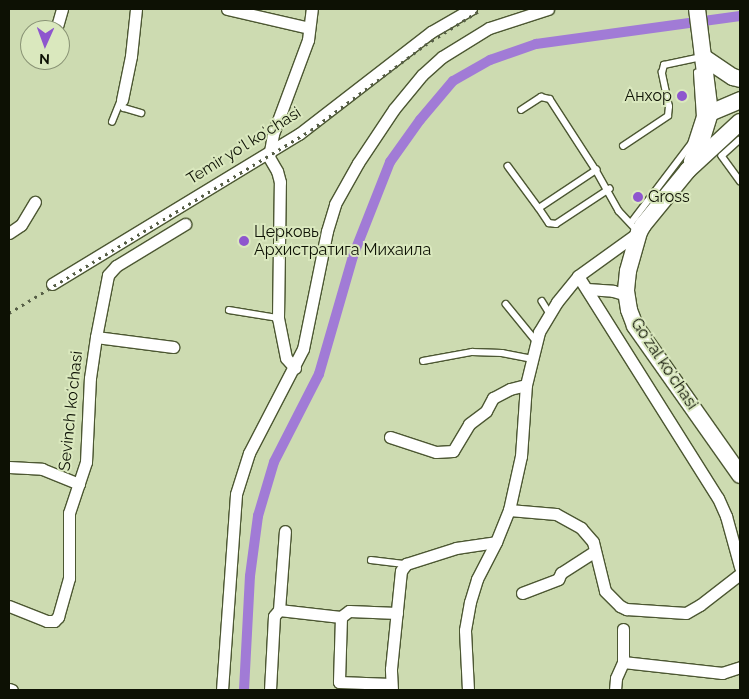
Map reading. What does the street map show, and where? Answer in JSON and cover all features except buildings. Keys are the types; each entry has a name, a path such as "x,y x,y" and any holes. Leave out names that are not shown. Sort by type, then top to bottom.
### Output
{"main road":[{"path":"688,170 701,142 710,113 700,54 697,9"},
{"path":"700,54 733,77 740,79"},
{"path":"710,113 740,100"},
{"path":"688,170 738,132"},
{"name":"Goʻzal koʻchasi","path":"688,170 635,227 628,272 627,296 629,310 635,326 740,475"}],"street":[{"path":"122,100 131,56 136,9"},
{"path":"227,9 309,28"},
{"path":"295,368 286,358 278,318 280,182 270,154 273,134 308,40 312,9"},
{"name":"Temir yoʻl koʻchasi","path":"52,284 270,154 299,134 431,32 471,9"},
{"path":"222,690 236,494 249,453 295,368 308,327 327,231 335,204 358,163 394,109 422,75 442,57 489,28 548,9"},
{"path":"9,234 21,225 35,202"},
{"name":"Sevinch koʻchasi","path":"9,606 47,621 54,621 58,617 68,578 69,513 86,462 90,378 106,283 112,270 185,224"},
{"path":"468,690 466,630 470,602 477,579 496,542 509,510 522,456 526,385 539,332 578,276 635,227"},
{"path":"578,276 718,498 726,516 740,567"},
{"path":"586,289 613,291 627,296"},
{"path":"96,337 173,347"},
{"path":"390,437 436,452 453,451 469,424 486,411 493,398 510,389 526,385"},
{"path":"9,467 42,470 79,484"},
{"path":"509,510 538,511 564,517 589,536 595,551 605,592 626,609 686,613 692,611 740,574"},
{"path":"270,690 274,616 279,610 285,531"},
{"path":"341,617 339,682 392,687 387,668 397,613 401,571 406,564 456,548 496,542"},
{"path":"522,593 558,579 561,573 595,551"},
{"path":"279,610 306,615 341,617 350,611 397,613"},
{"path":"615,690 616,678 623,662 623,630"},
{"path":"623,662 722,673 740,667"}],"lane":[{"path":"521,110 541,97 550,99 609,189 613,201 635,227 681,158 697,130 700,103 700,54 664,65 662,74 669,107 668,116 623,146"},
{"path":"122,100 121,105 124,108 141,113"},
{"path":"112,122 122,100"},
{"path":"738,132 722,156 740,181"},
{"path":"508,166 549,223 556,224 609,189"},
{"path":"539,208 596,170"},
{"path":"542,301 550,314"},
{"path":"506,304 537,342"},
{"path":"229,310 278,318"},
{"path":"423,361 472,352 502,353 532,359"},
{"path":"371,560 406,564"}],"waterway":[{"path":"244,690 250,576 258,516 274,462 319,374 353,256 390,162 420,120 453,81 490,60 536,44 740,16"}],"railway":[{"path":"9,313 311,130 425,45 482,9"}],"place":[{"name":"Анхор","path":"682,96"},
{"name":"Gross","path":"638,197"},
{"name":"Церковь Архистратига Михаила","path":"244,241"}]}
